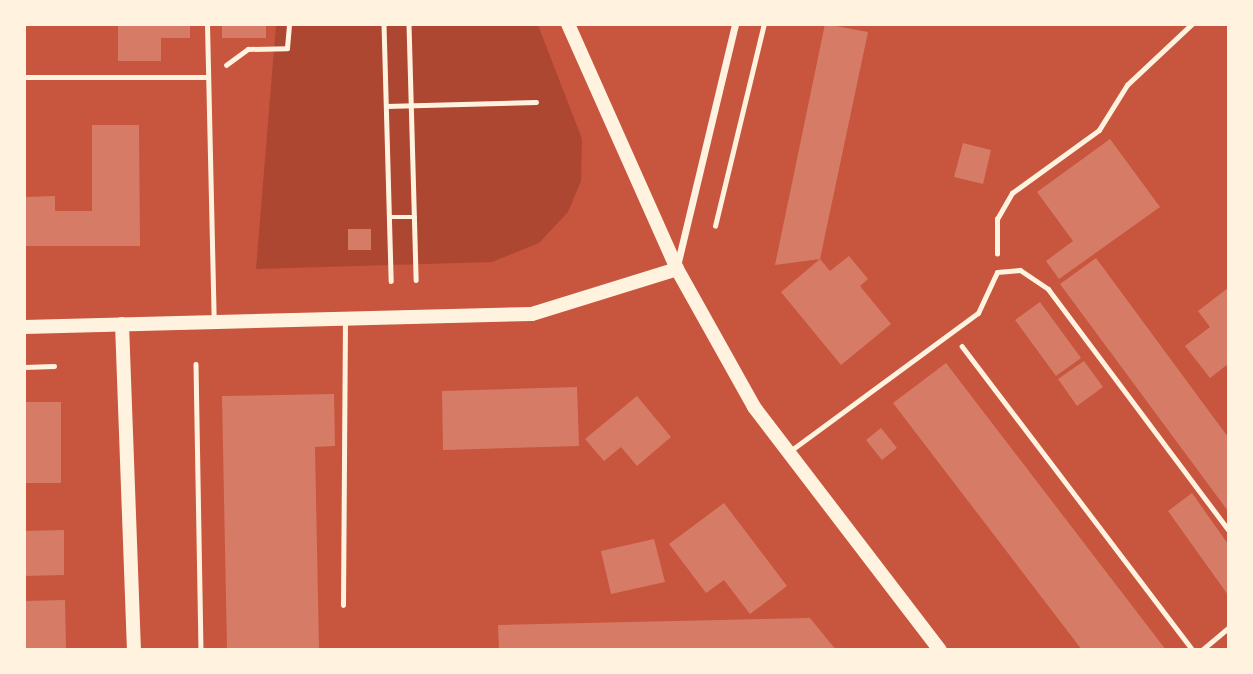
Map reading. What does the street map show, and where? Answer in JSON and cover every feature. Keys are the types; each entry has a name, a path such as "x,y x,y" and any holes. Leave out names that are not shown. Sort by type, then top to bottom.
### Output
{"main road":[{"path":"568,24 677,268 754,407 940,649"},
{"path":"24,327 532,314 677,268"},
{"path":"122,324 134,649"}],"street":[{"path":"677,268 735,24"}],"lane":[{"path":"206,24 214,321"},
{"path":"24,77 208,77"},
{"path":"788,453 978,313 997,272 1020,270 1048,289 1228,530"},
{"path":"343,605 345,318"}],"path":[{"path":"208,77 248,49 287,48 289,24"},
{"path":"384,24 391,281"},
{"path":"410,24 416,280"},
{"path":"715,226 764,24"},
{"path":"997,272 997,219 1012,193 1099,130 1127,85 1192,24"},
{"path":"386,106 536,102"},
{"path":"389,217 415,217"},
{"path":"953,334 1193,649"},
{"path":"196,364 201,649"},
{"path":"24,367 54,366"},
{"path":"1202,649 1228,628"}],"shaded area":[{"path":"276,25 538,25 582,139 581,181 568,212 539,243 492,262 256,269"}],"building":[{"path":"118,24 190,24 190,38 161,38 161,61 118,61"},
{"path":"222,24 266,24 266,38 222,38"},
{"path":"825,24 868,32 820,259 775,265"},
{"path":"92,125 139,125 140,246 24,246 24,197 55,196 55,211 92,211"},
{"path":"1110,139 1160,207 1059,279 1046,261 1073,241 1037,192"},
{"path":"963,143 991,150 983,184 954,177"},
{"path":"348,229 371,229 371,250 348,250"},
{"path":"849,256 868,279 860,286 891,324 841,365 781,292 820,259 830,271"},
{"path":"1096,258 1228,437 1228,511 1060,284"},
{"path":"1228,288 1228,364 1210,378 1185,346 1210,327 1198,311"},
{"path":"1040,302 1081,358 1056,376 1015,320"},
{"path":"1084,361 1103,387 1077,406 1058,379"},
{"path":"946,363 1166,650 1082,650 893,403"},
{"path":"577,387 579,446 443,450 442,391"},
{"path":"334,394 335,446 315,447 319,648 227,650 222,396"},
{"path":"637,396 671,437 637,466 621,447 604,461 585,439"},
{"path":"25,402 61,402 61,483 25,483"},
{"path":"881,428 897,448 882,460 866,440"},
{"path":"1192,493 1228,544 1228,595 1168,511"},
{"path":"724,503 787,586 750,614 724,580 706,593 669,544"},
{"path":"64,530 64,575 24,576 24,531"},
{"path":"654,539 665,582 611,594 601,551"},
{"path":"65,600 66,650 24,650 24,601"},
{"path":"810,618 836,650 499,650 498,625"}]}
